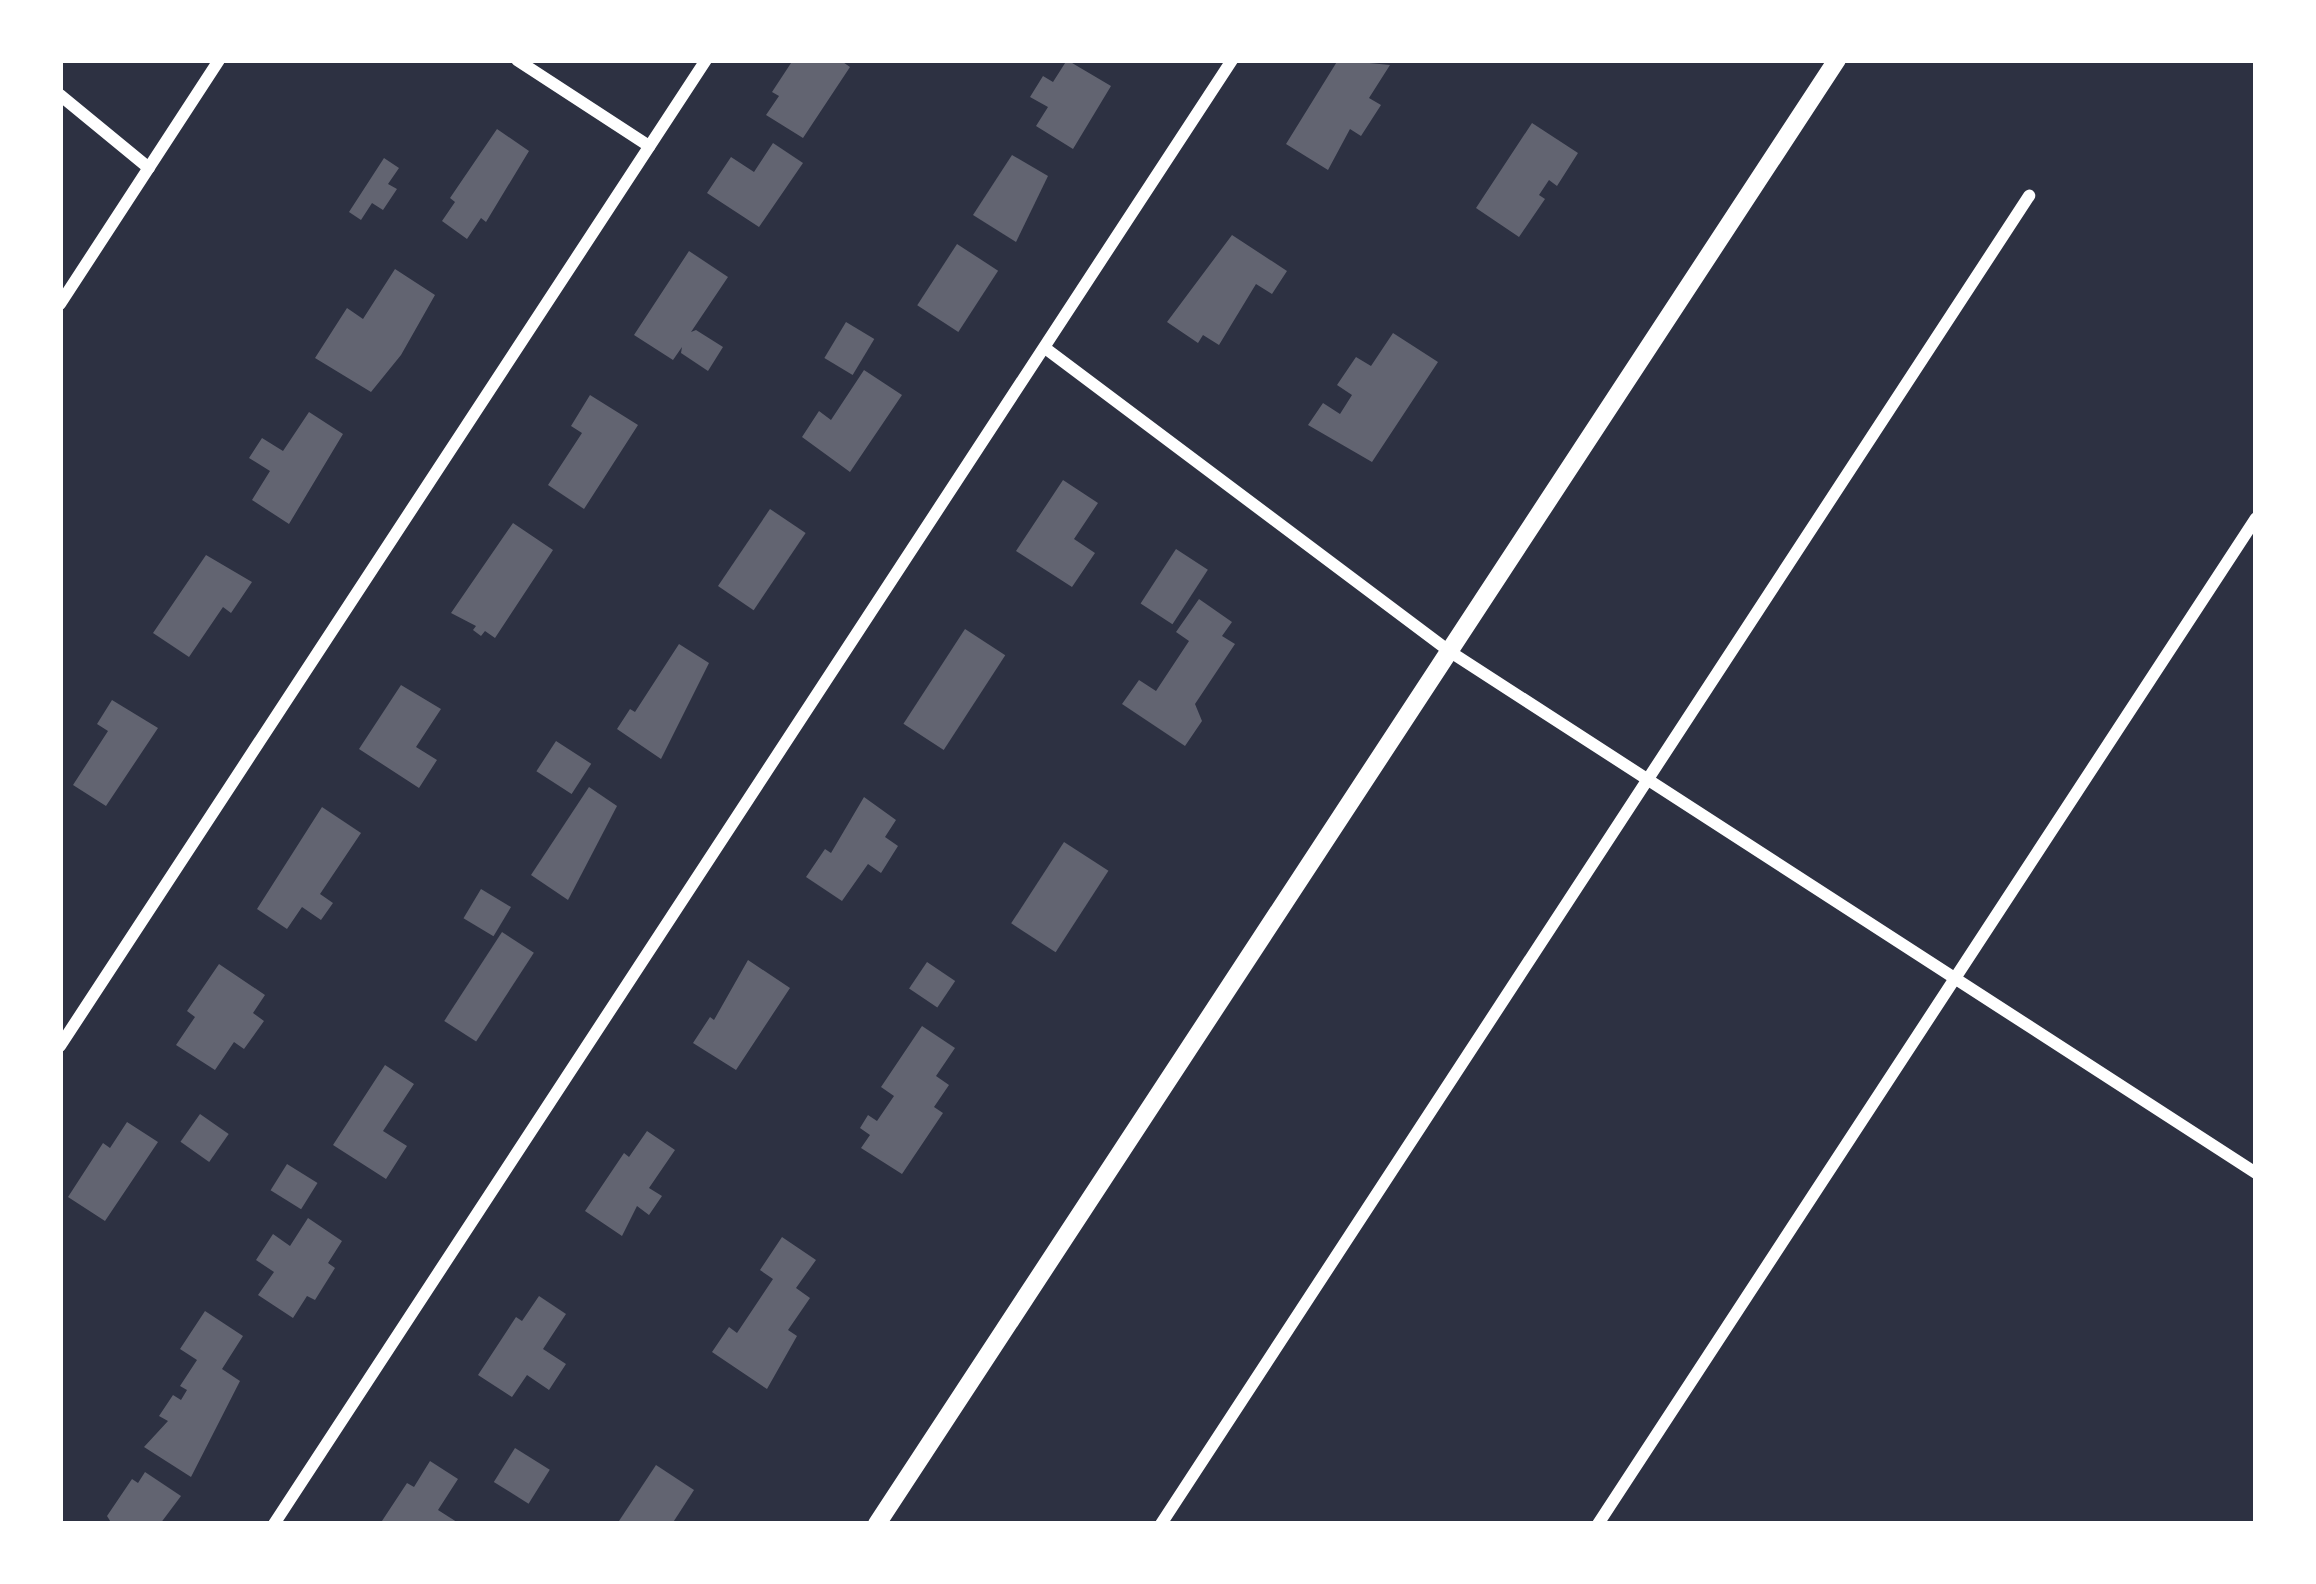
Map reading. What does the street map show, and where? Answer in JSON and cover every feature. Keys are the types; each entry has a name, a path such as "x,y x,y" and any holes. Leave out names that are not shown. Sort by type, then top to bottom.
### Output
{"main road":[{"path":"877,1524 1837,60"}],"street":[{"path":"60,304 219,60"},
{"path":"517,60 650,146"},
{"path":"60,1046 706,60"},
{"path":"274,1524 1232,60"},
{"path":"60,94 149,168"},
{"path":"1161,1524 2029,196"},
{"path":"1045,348 1449,650 2256,1173"},
{"path":"1598,1524 2256,518"}],"building":[{"path":"793,60 840,60 850,67 803,138 766,115 779,96 772,92"},
{"path":"1067,60 1111,86 1073,149 1036,126 1048,107 1030,97 1043,76 1053,82"},
{"path":"1338,60 1390,65 1369,98 1381,105 1361,136 1350,129 1328,170 1286,144"},
{"path":"1532,123 1578,153 1557,186 1549,180 1539,195 1545,199 1519,237 1476,208"},
{"path":"497,129 529,151 486,222 481,218 467,239 442,221 455,202 450,198"},
{"path":"773,143 803,163 759,227 707,193 731,157 754,172"},
{"path":"1012,155 1048,176 1016,242 973,215"},
{"path":"384,158 399,168 388,184 397,189 383,210 372,203 361,220 349,212"},
{"path":"1232,235 1287,271 1272,294 1256,284 1219,345 1203,335 1198,343 1167,322"},
{"path":"957,244 998,271 958,332 917,305"},
{"path":"689,251 728,277 691,332 696,330 723,347 708,371 681,353 682,347 673,360 634,335"},
{"path":"395,269 435,295 401,355 371,392 315,358 347,308 363,319"},
{"path":"846,322 874,339 853,375 824,358"},
{"path":"1393,333 1438,362 1372,462 1308,425 1323,403 1340,414 1352,395 1337,385 1356,357 1371,366"},
{"path":"864,370 902,395 850,472 802,437 819,411 831,420"},
{"path":"590,395 638,425 584,509 548,485 582,433 571,426"},
{"path":"309,412 343,434 289,524 252,500 270,471 249,458 262,438 283,451"},
{"path":"1063,480 1098,503 1074,539 1095,553 1072,587 1016,551"},
{"path":"770,509 806,533 754,610 718,586"},
{"path":"513,523 553,550 495,638 485,631 481,636 473,630 476,626 451,613"},
{"path":"1176,549 1208,570 1172,624 1141,604"},
{"path":"206,555 252,582 231,613 223,607 189,657 153,633"},
{"path":"1199,599 1232,622 1222,636 1235,644 1195,704 1202,721 1185,746 1122,704 1139,680 1156,691 1189,641 1176,632"},
{"path":"965,629 1005,655 944,750 903,724"},
{"path":"679,644 709,663 661,759 617,729 630,709 635,712"},
{"path":"401,685 441,709 416,747 437,760 419,788 359,749"},
{"path":"112,700 158,728 106,806 73,785 108,731 97,724"},
{"path":"556,741 591,764 572,794 536,771"},
{"path":"589,787 617,806 568,900 531,875"},
{"path":"864,797 896,820 885,837 898,846 881,873 868,864 842,901 806,877 825,849 831,853"},
{"path":"322,807 361,833 320,894 333,903 321,920 302,907 287,929 257,909"},
{"path":"1064,842 1108,871 1056,952 1011,923"},
{"path":"481,889 511,907 493,936 463,918"},
{"path":"502,932 534,953 476,1042 444,1021"},
{"path":"748,960 790,988 736,1070 693,1043 710,1017 714,1020"},
{"path":"927,962 955,981 937,1008 909,989"},
{"path":"219,964 265,995 253,1013 264,1021 244,1049 234,1042 215,1070 176,1045 195,1017 187,1011"},
{"path":"922,1026 955,1048 936,1076 949,1085 934,1107 943,1113 902,1174 861,1148 870,1135 860,1128 868,1115 877,1121 894,1096 881,1087"},
{"path":"385,1065 414,1084 383,1131 407,1146 386,1179 333,1145"},
{"path":"200,1114 229,1134 209,1162 180,1142"},
{"path":"127,1122 158,1142 105,1221 68,1197 103,1143 110,1148"},
{"path":"647,1131 675,1150 649,1188 662,1196 649,1215 637,1206 622,1236 585,1211 624,1153 629,1157"},
{"path":"287,1164 318,1183 301,1209 271,1190"},
{"path":"308,1218 342,1241 328,1263 335,1268 315,1300 307,1296 293,1318 258,1295 274,1272 256,1260 273,1234 290,1246"},
{"path":"782,1237 816,1260 796,1288 810,1298 788,1330 797,1336 767,1389 712,1352 729,1327 737,1333 773,1279 760,1270"},
{"path":"539,1296 566,1314 543,1349 566,1364 549,1390 527,1375 512,1397 478,1375 516,1317 522,1321"},
{"path":"205,1311 243,1336 222,1369 240,1381 191,1477 144,1447 168,1421 159,1416 173,1395 181,1400 187,1390 180,1386 197,1360 180,1349"},
{"path":"515,1448 550,1470 529,1504 494,1482"},
{"path":"430,1461 458,1479 438,1510 460,1524 380,1524 407,1483 414,1487"},
{"path":"656,1465 694,1490 672,1524 617,1524"},
{"path":"145,1472 181,1496 160,1524 112,1524 107,1516 132,1479 138,1483"}]}
